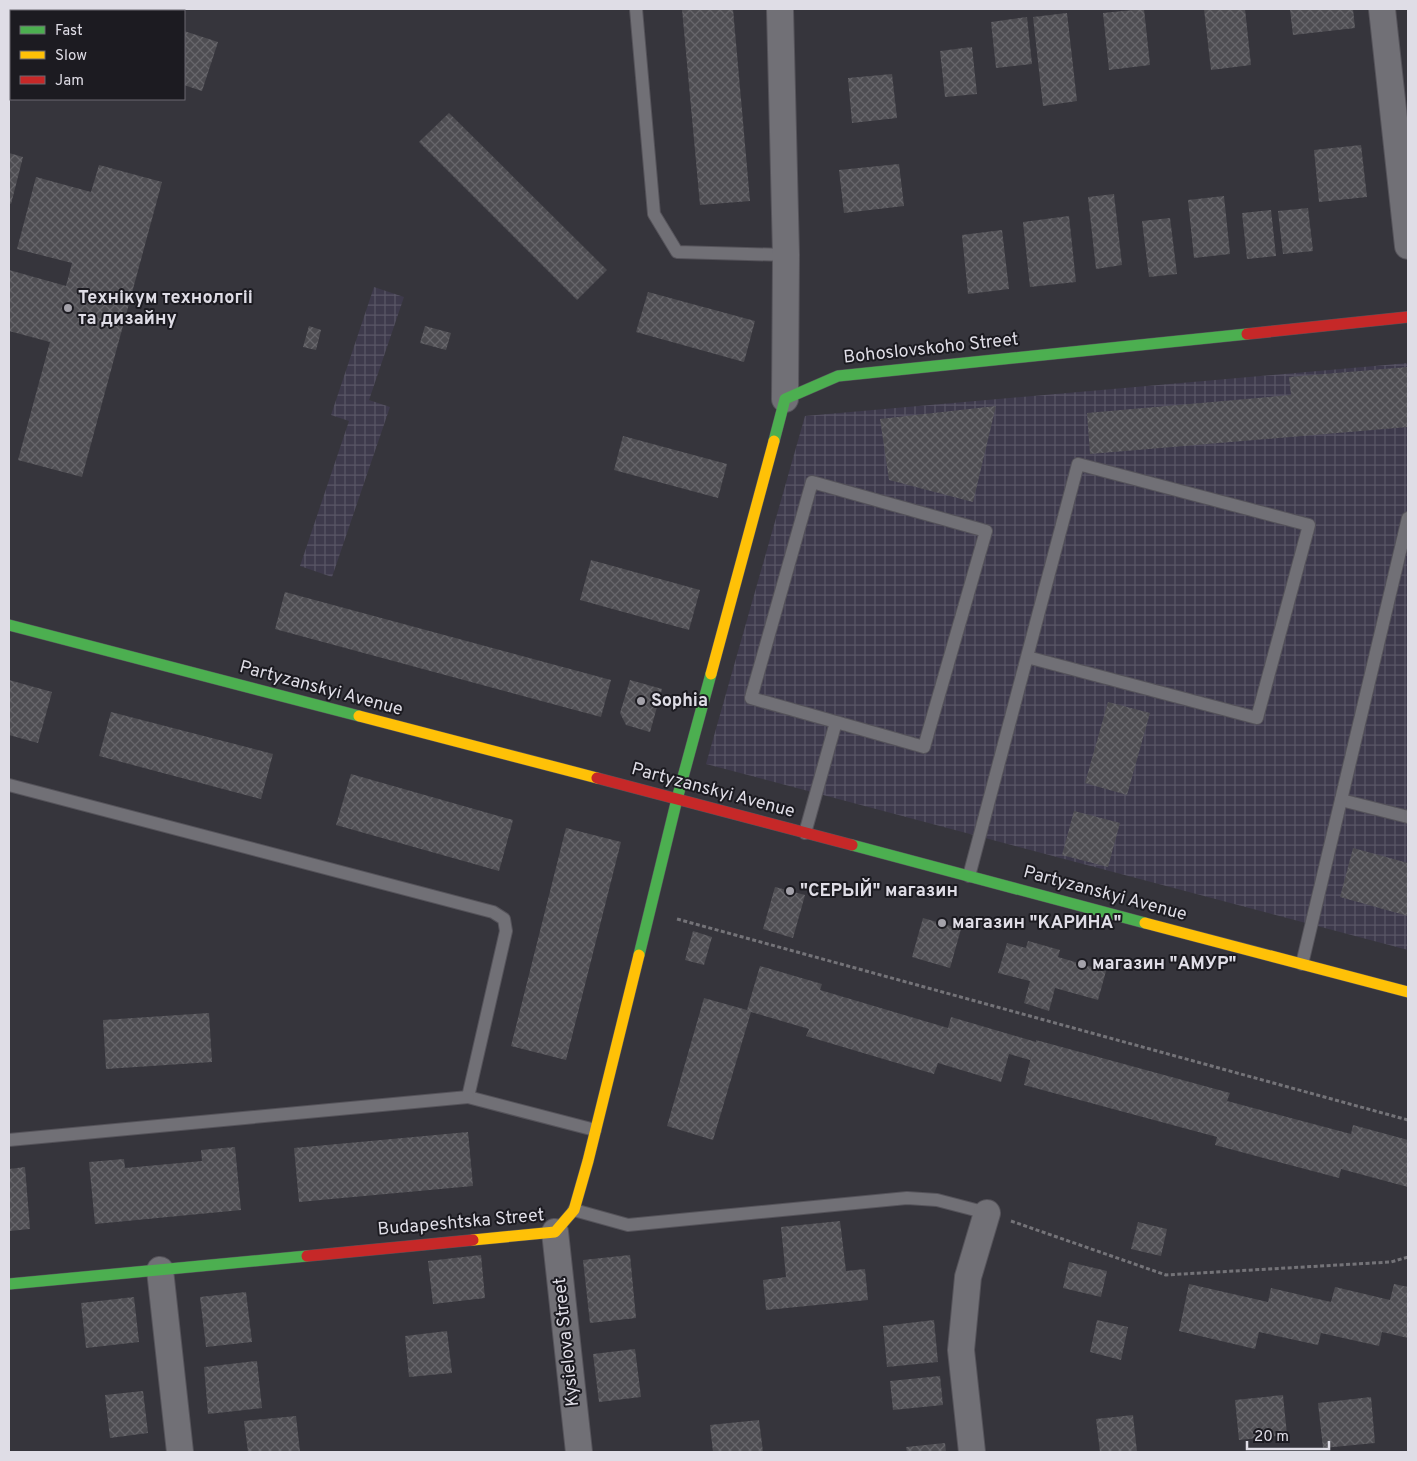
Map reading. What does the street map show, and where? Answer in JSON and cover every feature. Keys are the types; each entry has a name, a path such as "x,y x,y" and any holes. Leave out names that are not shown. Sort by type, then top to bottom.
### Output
{"street":[{"path":"677,799 785,399 786,255 780,9"},
{"path":"1382,9 1408,246"},
{"name":"Bohoslovskoho Street","path":"785,399 838,376 1408,317"},
{"name":"Partyzanskyi Avenue","path":"9,626 677,799 1408,992"},
{"name":"Budapeshtska Street","path":"9,1284 555,1232 574,1210 588,1161 677,799"},
{"path":"972,1452 962,1350 968,1277 987,1213"},
{"name":"Kysielova Street","path":"555,1232 579,1452"},
{"path":"160,1270 180,1452"}],"lane":[{"path":"636,9 654,214 677,252 786,255"},
{"path":"969,876 1078,464 1309,524 1258,718 1027,657"},
{"path":"812,482 986,531 924,747 836,722 751,698 812,482"},
{"path":"1302,964 1408,518"},
{"path":"805,833 836,722"},
{"path":"9,785 493,912 504,919 506,930 468,1097"},
{"path":"1341,800 1408,817"},
{"path":"9,1140 468,1097 595,1130"},
{"path":"574,1210 628,1225 907,1198 937,1200 987,1213"}],"path":[{"path":"649,911 1408,1120"},
{"path":"987,1213 1166,1275 1391,1262 1408,1257"}],"shaded area":[{"path":"374,287 404,297 369,400 390,407 332,577 300,566 349,421 331,415"},
{"path":"1408,363 1408,950 706,764 805,416"}],"building":[{"path":"117,9 120,10 58,10"},
{"path":"682,9 733,9 750,201 700,205"},
{"path":"1144,9 1150,65 1109,70 1103,13"},
{"path":"1204,9 1245,9 1251,65 1211,70"},
{"path":"1290,9 1353,9 1355,28 1293,35"},
{"path":"1067,13 1077,101 1043,106 1033,17"},
{"path":"1027,17 1032,64 996,68 991,22"},
{"path":"185,31 218,42 202,91 185,85"},
{"path":"972,47 977,94 945,97 940,51"},
{"path":"892,74 897,118 852,123 848,78"},
{"path":"449,113 607,270 577,300 419,142"},
{"path":"1361,145 1367,197 1319,202 1314,150"},
{"path":"9,153 23,157 11,204 9,203"},
{"path":"899,164 904,206 844,213 839,170"},
{"name":"Технікум технологіі та дизайну","path":"99,165 162,182 82,477 18,460 50,342 9,331 9,270 66,286 72,263 17,249 36,177 91,192"},
{"path":"1114,194 1122,265 1096,269 1088,197"},
{"path":"1224,196 1230,254 1194,258 1188,200"},
{"path":"1308,208 1313,251 1283,254 1278,211"},
{"path":"1271,210 1276,256 1247,259 1242,213"},
{"path":"1069,216 1076,282 1030,287 1023,222"},
{"path":"1170,218 1177,274 1149,277 1142,221"},
{"path":"1002,230 1009,289 968,294 962,235"},
{"path":"648,292 755,321 744,362 636,332"},
{"path":"309,326 321,330 316,350 303,347"},
{"path":"425,326 451,333 446,350 420,343"},
{"path":"1408,367 1408,427 1090,454 1087,413 1291,395 1289,377"},
{"path":"996,406 973,502 889,480 880,419"},
{"path":"623,436 727,464 718,498 614,470"},
{"path":"591,560 700,590 689,630 580,600"},
{"path":"285,592 611,680 601,717 275,629"},
{"path":"9,680 52,692 38,743 9,735"},
{"name":"Sophia","path":"630,680 662,689 650,732 626,725 620,713"},
{"path":"1108,702 1150,713 1127,795 1085,783"},
{"path":"111,712 273,754 261,799 99,756"},
{"path":"351,774 513,820 499,871 336,825"},
{"path":"1074,811 1120,823 1108,867 1062,855"},
{"path":"566,828 621,842 566,1060 511,1046"},
{"path":"1353,848 1408,863 1408,916 1340,897"},
{"path":"775,887 805,895 793,938 763,929"},
{"path":"923,918 961,929 950,968 912,957"},
{"path":"693,931 712,937 704,965 685,960"},
{"path":"1028,941 1060,950 1058,957 1106,971 1098,1000 1055,988 1049,1011 1024,1003 1030,981 998,973 1007,943 1026,948"},
{"path":"760,966 822,984 820,990 948,1028 951,1017 1036,1042 1036,1040 1230,1093 1227,1101 1351,1134 1353,1125 1408,1140 1408,1187 1341,1169 1339,1178 1215,1145 1217,1137 1024,1085 1032,1053 1030,1060 1009,1054 1001,1082 938,1063 934,1074 806,1036 809,1029 751,1012 713,1140 667,1126 704,998 747,1010"},
{"path":"209,1013 212,1062 106,1069 103,1020"},
{"path":"468,1132 473,1186 299,1202 294,1148"},
{"path":"235,1147 241,1210 95,1224 89,1162 124,1159 125,1168 202,1161 201,1150"},
{"path":"25,1167 30,1229 9,1231 9,1169"},
{"path":"840,1221 846,1271 865,1269 868,1300 766,1310 763,1280 786,1277 781,1227"},
{"path":"1138,1222 1167,1229 1161,1256 1131,1249"},
{"path":"481,1255 485,1298 433,1304 428,1261"},
{"path":"630,1255 636,1318 590,1323 583,1260"},
{"path":"1069,1262 1107,1271 1101,1297 1063,1288"},
{"path":"1189,1284 1268,1302 1271,1288 1331,1302 1335,1287 1390,1300 1394,1284 1408,1287 1408,1338 1382,1332 1379,1346 1321,1333 1318,1345 1259,1332 1255,1349 1179,1331"},
{"path":"246,1292 252,1342 206,1347 200,1297"},
{"path":"134,1297 139,1342 86,1348 81,1303"},
{"path":"934,1320 938,1362 887,1367 883,1326"},
{"path":"1097,1320 1128,1327 1121,1360 1090,1352"},
{"path":"447,1331 452,1373 409,1377 405,1336"},
{"path":"635,1349 641,1397 599,1402 593,1354"},
{"path":"257,1361 262,1408 208,1414 204,1367"},
{"path":"940,1376 943,1405 893,1410 890,1381"},
{"path":"143,1391 148,1433 110,1438 105,1395"},
{"path":"1283,1395 1287,1435 1239,1440 1235,1400"},
{"path":"1371,1397 1375,1443 1323,1448 1318,1403"},
{"path":"1133,1415 1137,1452 1100,1452 1096,1419"},
{"path":"296,1416 300,1452 248,1452 244,1421"},
{"path":"759,1420 763,1452 713,1452 710,1425"},
{"path":"945,1443 946,1452 907,1452 906,1447"}],"traffic: fast":[{"path":"774,441 785,399 838,376 1247,334"},
{"path":"9,625 359,716"},
{"path":"639,955 677,799 711,674"},
{"path":"852,845 1145,923"},
{"path":"9,1284 307,1256"}],"traffic: slow":[{"path":"711,674 774,441"},
{"path":"359,716 597,778"},
{"path":"1145,923 1408,992"},
{"path":"473,1240 555,1232 574,1210 639,955"}],"traffic: jam":[{"path":"1247,334 1408,317"},
{"path":"597,778 852,845"},
{"path":"307,1256 473,1240"}],"place":[{"name":"Технікум технологіі та дизайну","path":"68,308"},
{"name":"Sophia","path":"641,701"},
{"name":"\"СЕРЫЙ\" магазин","path":"790,891"},
{"name":"магазин \"КАРИНА\"","path":"942,923"},
{"name":"магазин \"АМУР\"","path":"1082,964"}]}
